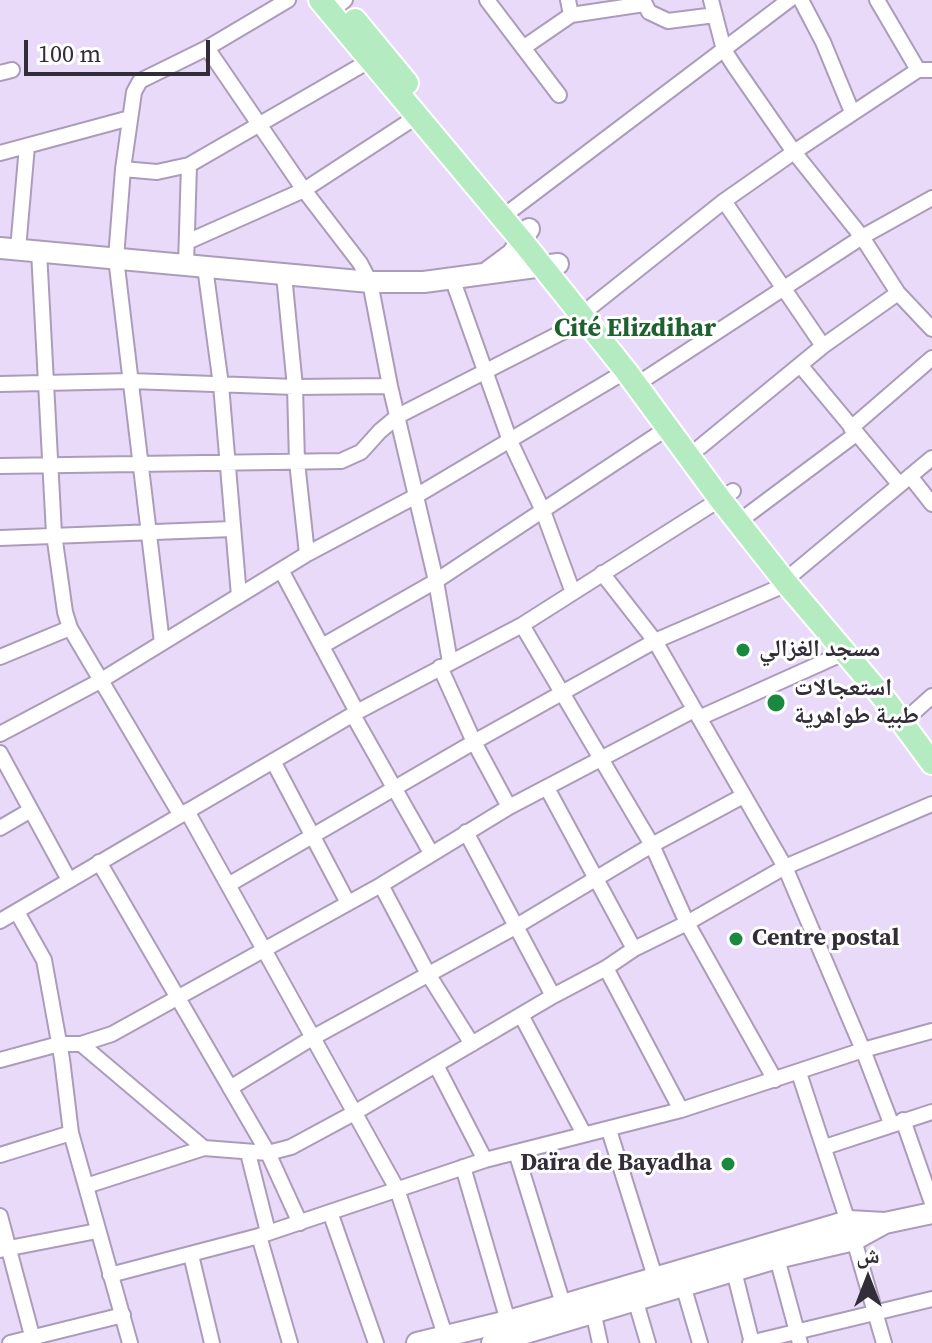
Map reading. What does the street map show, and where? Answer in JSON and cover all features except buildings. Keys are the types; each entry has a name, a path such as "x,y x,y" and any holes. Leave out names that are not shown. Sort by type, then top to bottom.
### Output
{"main road":[{"path":"335,3 369,61 416,117 526,235 700,447 726,495 749,514 791,578 913,713 932,740"},
{"path":"335,3 513,209 526,235"},
{"path":"485,274 512,254 526,235"},
{"path":"9,249 370,282 409,283 550,266"},
{"path":"637,374 669,427 791,578 932,763"},
{"path":"417,1343 508,1321 655,1277 932,1213"},
{"path":"492,1343 551,1334 593,1311 777,1258 851,1231"}],"street":[{"path":"162,643 116,258 123,169 134,92 140,81 207,48 288,0"},
{"path":"487,0 559,95"},
{"path":"513,209 789,0"},
{"path":"801,0 823,42 852,112"},
{"path":"0,466 341,461 356,455 398,416 589,313 724,201 852,112 925,70 877,0"},
{"path":"523,48 570,7 644,2 654,16 668,21 713,7 724,50 794,152 862,237 898,293 932,329"},
{"path":"207,48 304,190 360,263 370,282 390,386 436,581 445,665 474,742 509,807"},
{"path":"123,169 157,172 189,165 369,61"},
{"path":"187,242 304,190 416,117"},
{"path":"0,153 130,118"},
{"path":"9,249 27,146"},
{"path":"189,165 187,242 196,266 221,385 239,596"},
{"path":"0,734 100,681 307,554 637,374 932,198"},
{"path":"724,201 823,346"},
{"path":"39,251 54,534 70,628 228,885 397,1189 445,1335"},
{"path":"284,275 295,387 297,462 307,554"},
{"path":"452,278 510,441 543,511 572,590"},
{"path":"700,447 823,346 898,293"},
{"path":"749,514 853,431 932,358"},
{"path":"800,365 853,431 932,504"},
{"path":"0,384 131,381 295,387 390,386"},
{"path":"322,646 436,581 669,427"},
{"path":"228,885 655,641 791,578 932,458"},
{"path":"0,921 355,714 522,625 572,590 726,495"},
{"path":"0,538 232,529"},
{"path":"281,570 431,853"},
{"path":"602,573 655,641 785,867 932,1203"},
{"path":"522,625 652,845 687,923 775,1080"},
{"path":"0,657 70,628"},
{"path":"0,1060 59,1044 81,1044 112,1034 381,885 509,807 601,758 696,714 846,652"},
{"path":"913,713 932,696"},
{"path":"0,753 69,880"},
{"path":"273,761 348,903"},
{"path":"547,788 634,949"},
{"path":"230,1088 312,1038 515,927 652,845 743,796"},
{"path":"86,1186 204,1148 268,1153 291,1147 606,968 634,949 687,923 785,867 932,804"},
{"path":"0,828 31,810"},
{"path":"466,832 553,996"},
{"path":"99,862 268,1153 300,1223"},
{"path":"381,885 428,974 472,1044"},
{"path":"17,912 44,960 71,1133 130,1343"},
{"path":"606,968 681,1110"},
{"path":"521,1015 584,1134"},
{"path":"110,1275 264,1234 485,1160 681,1110 863,1050 932,1031"},
{"path":"81,1044 204,1148"},
{"path":"436,1065 485,1160"},
{"path":"799,1073 825,1147 884,1343"},
{"path":"825,1147 932,1112"},
{"path":"609,1130 655,1277"},
{"path":"0,1155 71,1133"},
{"path":"516,1152 563,1304"},
{"path":"248,1153 290,1343"},
{"path":"463,1167 508,1321"},
{"path":"330,1212 376,1343"},
{"path":"0,1216 5,1249 33,1340"},
{"path":"5,1249 97,1231"},
{"path":"191,1255 212,1343"},
{"path":"777,1258 798,1337"},
{"path":"734,1271 751,1343 798,1337 875,1312 932,1299"},
{"path":"683,1285 700,1343"},
{"path":"635,1299 648,1343"},
{"path":"593,1311 600,1343"},
{"path":"10,1343 33,1340 123,1315"}],"place":[{"name":"مسجد الغزالي","path":"743,650"},
{"name":"استعجالات طبية طواهرية","path":"776,703"},
{"name":"Centre postal","path":"736,939"},
{"name":"Daïra de Bayadha","path":"728,1164"}],"district":[{"name":"Cité Elizdihar","path":"635,329"}]}
